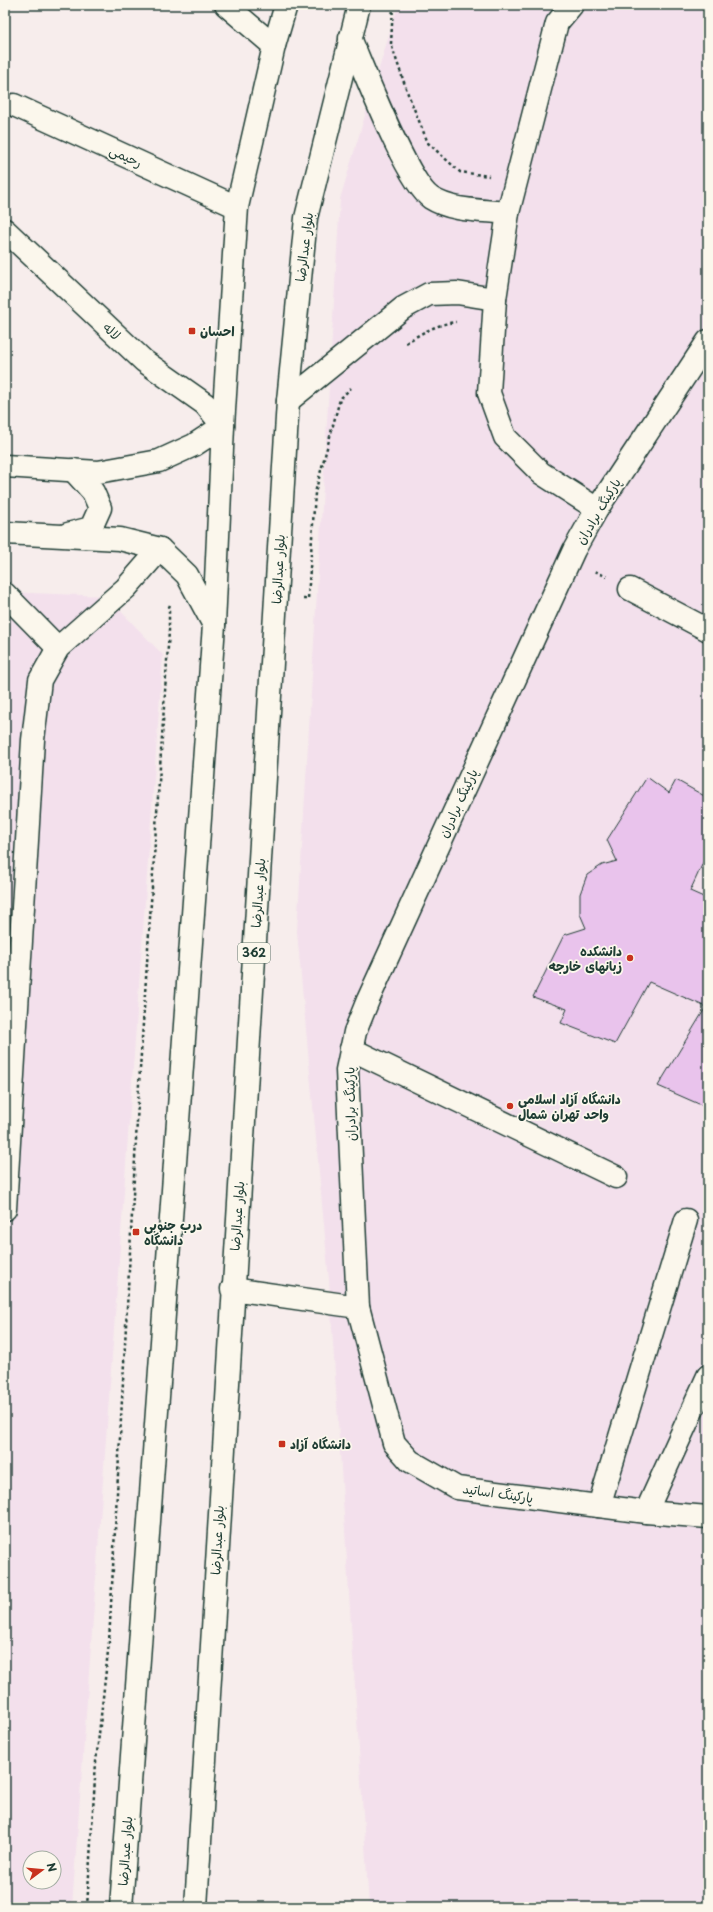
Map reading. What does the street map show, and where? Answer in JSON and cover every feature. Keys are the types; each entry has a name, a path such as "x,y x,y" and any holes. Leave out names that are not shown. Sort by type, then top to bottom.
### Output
{"main road":[{"path":"226,5 274,46"},
{"name":"بلوار عبدالرضا","path":"121,1907 214,625 223,426 237,207 274,46 286,5"},
{"name":"بلوار عبدالرضا","path":"196,1907 232,1290 277,595 288,401 306,218 359,5"},
{"path":"572,5 557,22 508,213 495,309 490,393 505,437 541,473 597,509"},
{"path":"350,38 398,145 416,181 430,197 448,206 508,213"},
{"name":"رحیمی","path":"14,105 237,207"},
{"name":"لاله","path":"5,230 144,361 205,404 223,426"},
{"path":"288,401 403,308 430,294 458,293 495,309"},
{"name":"پارکینگ برادران","path":"358,1307 347,1070 355,1032 368,1000 571,558 597,509 708,340"},
{"path":"5,466 98,472 159,462 194,445 223,426"},
{"path":"63,536 91,528 100,508 93,492 73,470"},
{"path":"5,533 120,539 160,549 187,575 214,625"},
{"path":"5,1209 33,740 40,680 58,648 126,588 160,549"},
{"path":"630,589 708,630"},
{"path":"5,594 58,648"},
{"path":"351,1049 616,1177"},
{"path":"599,1506 686,1220"},
{"path":"232,1290 358,1307"},
{"name":"پارکینگ اساتید","path":"358,1307 394,1443 410,1461 457,1488 646,1512 708,1517"},
{"path":"646,1512 708,1376"}],"path":[{"path":"393,5 392,44 408,94 428,143 460,172 517,179"},
{"path":"405,344 424,332 495,309"},
{"path":"277,595 308,599 315,493 340,399 354,384"},
{"path":"571,558 630,589"},
{"path":"87,1907 96,1762 110,1634 139,1084 169,607 175,595 196,591"}],"shaded area":[{"name":"دانشگاه آزاد اسلامی واحد تهران شمال","path":"398,5 708,5 708,1907 369,1907 329,1280 297,932 340,199"},
{"path":"5,592 106,596 163,655 72,1907 5,1907"}],"building":[{"name":"دانشکده زبانهای خارجه","path":"647,777 669,793 676,780 708,798 708,852 690,891 708,899 708,1108 658,1086 706,1007 649,982 615,1044 561,1023 567,1009 533,997 564,935 586,928 580,914 580,894 587,875 602,865 617,861 607,840"}],"place":[{"name":"احسان","path":"192,331"},
{"name":"دانشکده زبانهای خارجه","path":"630,958"},
{"name":"دانشگاه آزاد اسلامی واحد تهران شمال","path":"510,1106"},
{"name":"درب جنوبی دانشگاه","path":"136,1232"},
{"name":"دانشگاه آزاد","path":"282,1444"}]}
